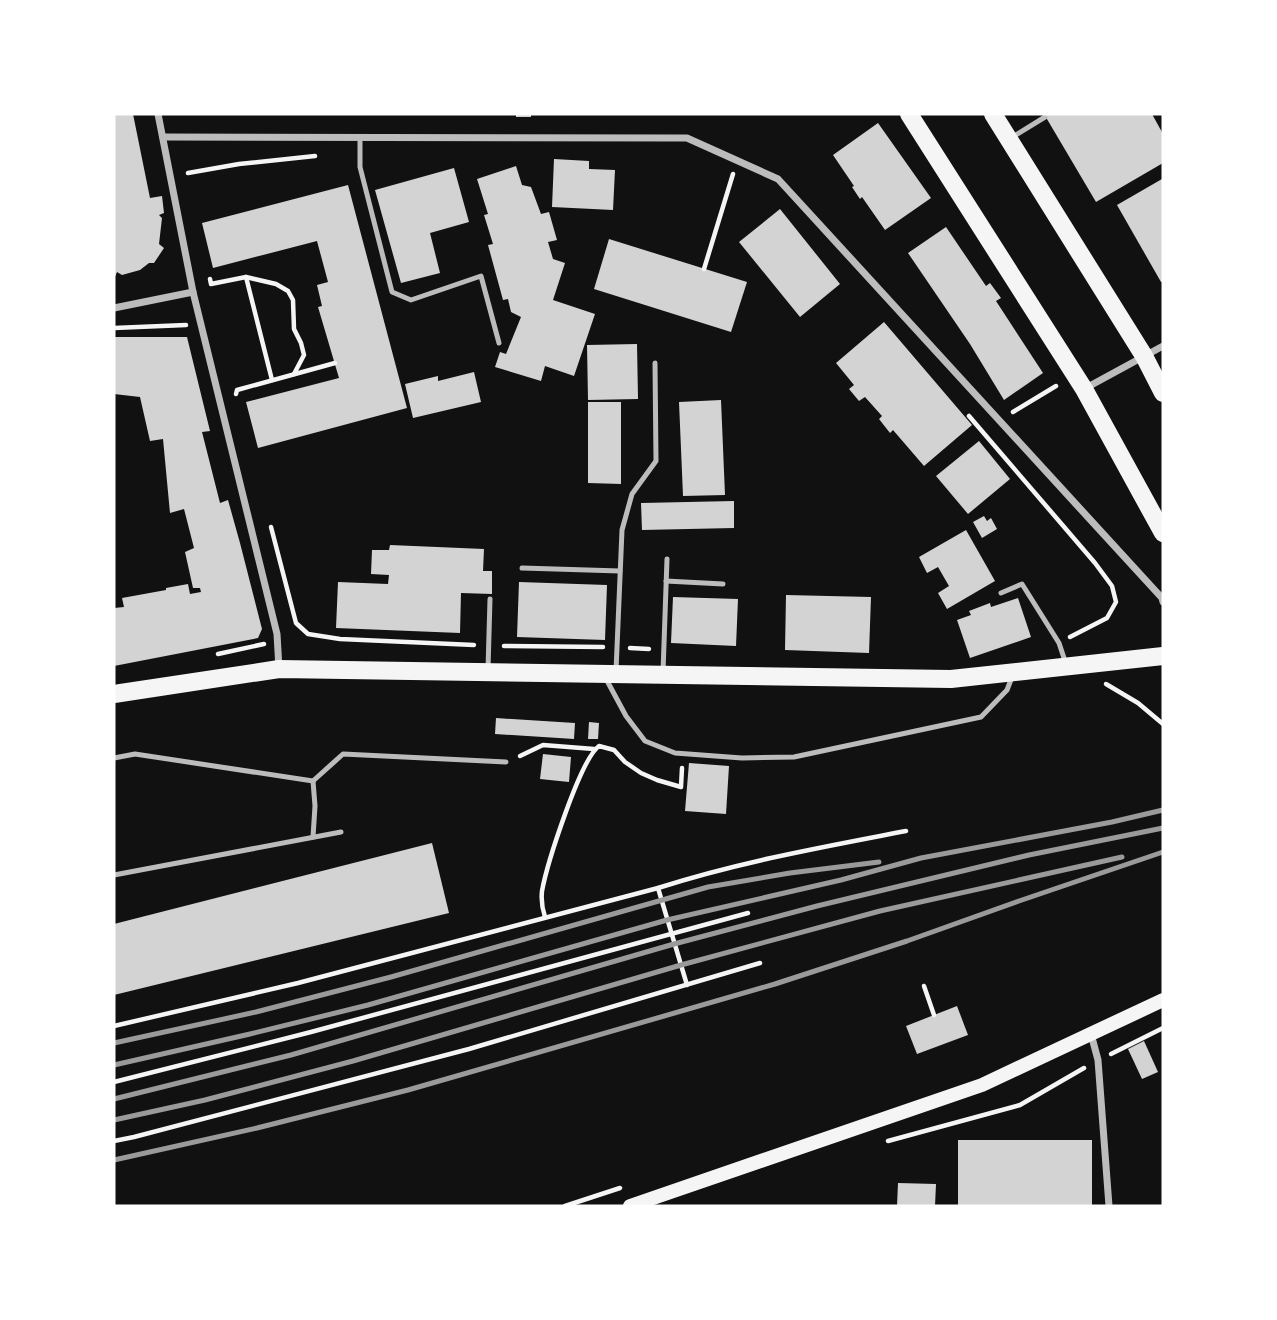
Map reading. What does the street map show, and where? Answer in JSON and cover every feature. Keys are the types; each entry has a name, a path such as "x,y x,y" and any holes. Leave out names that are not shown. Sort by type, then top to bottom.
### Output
{"main road":[{"path":"909,114 1084,389 1163,533"},
{"path":"993,114 1144,356 1163,393"},
{"path":"114,694 279,669 951,679 1163,656"},
{"path":"630,1206 982,1085 1163,1000"}],"street":[{"path":"158,114 193,292 277,634 279,669"},
{"path":"163,137 687,138 778,179 1163,602"},
{"path":"114,309 193,292"},
{"path":"1084,389 1163,346"},
{"path":"1091,1034 1098,1060 1109,1206"}],"lane":[{"path":"1008,140 1045,117"},
{"path":"360,137 360,167 392,292 411,300 481,276 499,343"},
{"path":"655,363 656,461 632,494 622,530 616,647 610,674 626,716 645,741 674,753 742,758 794,757 981,717 1007,690 1013,673"},
{"path":"663,675 667,559"},
{"path":"522,568 620,572"},
{"path":"666,581 723,584"},
{"path":"1001,593 1022,584 1059,643 1068,667"},
{"path":"488,672 490,598"},
{"path":"114,758 135,754 313,781"},
{"path":"313,781 343,754 506,762"},
{"path":"313,781 313,837"},
{"path":"114,875 341,832"}],"path":[{"path":"188,173 239,164 320,156"},
{"path":"704,269 734,170"},
{"path":"211,284 246,276 276,284 288,292 293,300 294,329 304,355 294,374"},
{"path":"246,276 272,380"},
{"path":"114,328 190,324"},
{"path":"237,390 335,363"},
{"path":"1011,414 1061,383"},
{"path":"966,412 1115,585 1116,603 1107,618 1059,643"},
{"path":"296,623 309,634 340,639 664,650"},
{"path":"216,654 264,643 268,633"},
{"path":"506,762 543,745 594,749"},
{"path":"545,917 542,892 558,834 594,749 599,746 614,750 641,773 681,787"},
{"path":"114,1026 298,983 658,888 699,874 906,831"},
{"path":"658,888 687,985"},
{"path":"114,1082 311,1032 748,913"},
{"path":"114,1140 469,1049 760,963"},
{"path":"924,986 934,1015"}],"building":[{"path":"114,114 133,114 150,198 162,196 164,213 159,215 162,218 159,244 164,248 154,263 122,275 117,272 114,279"},
{"path":"516,114 531,114 531,117 516,117"},
{"path":"1044,114 1152,114 1163,134 1163,163 1096,202"},
{"path":"878,123 931,198 885,230 862,197 860,199 833,155"},
{"path":"554,159 589,161 589,169 615,170 613,210 552,207"},
{"path":"516,166 522,185 531,187 541,214 549,212 557,240 548,242 553,259 565,263 553,300 595,314 574,376 545,366 541,381 495,367 500,352 506,354 521,317 511,312 508,299 503,300 488,245 493,244 484,215 488,214 477,179"},
{"path":"454,168 469,222 430,233 440,273 401,283 375,190"},
{"path":"1162,179 1163,282 1161,282 1117,205"},
{"path":"348,185 407,408 258,448 246,402 339,378 318,307 322,306 317,285 328,282 317,241 213,268 202,223"},
{"path":"780,209 840,284 800,317 739,242"},
{"path":"946,227 986,286 990,283 1001,298 996,301 1043,373 1004,400 970,344 908,253"},
{"path":"609,239 747,282 731,332 594,289"},
{"path":"884,322 972,425 924,466 893,430 890,433 879,419 882,416 865,397 859,401 849,389 854,385 836,363"},
{"path":"114,337 187,337 210,431 202,432 220,503 228,500 240,543 262,629 258,638 114,666 114,608 124,607 122,598 188,584 190,594 201,592 200,588 193,588 185,552 194,548 184,509 170,513 163,439 150,441 140,397 114,394"},
{"path":"637,344 638,399 588,400 587,345"},
{"path":"474,372 481,402 413,418 405,384 438,376 438,381"},
{"path":"721,400 725,495 683,496 679,402"},
{"path":"588,402 621,402 621,484 588,483"},
{"path":"979,441 1010,479 968,514 936,476"},
{"path":"734,501 734,528 642,530 641,503"},
{"path":"984,516 987,521 991,518 997,529 982,538 973,522"},
{"path":"966,530 995,581 947,609 938,593 949,586 938,567 927,573 919,557"},
{"path":"390,545 484,549 483,571 492,571 492,594 461,593 460,633 336,628 338,582 388,584 389,575 371,574 372,550 389,550"},
{"path":"519,582 607,585 605,640 517,637"},
{"path":"786,595 871,597 869,653 785,650"},
{"path":"673,597 738,599 736,646 671,643"},
{"path":"1018,598 1031,637 970,658 957,620 971,615 969,611 990,603 991,607"},
{"path":"496,718 575,723 574,739 495,734"},
{"path":"589,722 599,723 598,739 588,739"},
{"path":"543,754 571,757 569,782 540,779"},
{"path":"689,763 729,766 726,814 685,811"},
{"path":"432,843 449,913 114,995 114,924"},
{"path":"957,1006 968,1035 917,1054 906,1026"},
{"path":"1144,1041 1158,1072 1142,1079 1128,1049"},
{"path":"958,1140 1092,1140 1092,1206 958,1206"},
{"path":"898,1183 936,1184 935,1206 897,1206"}],"railway":[{"path":"114,1065 368,1005 667,920 841,880 921,858 1163,810"},
{"path":"114,1099 291,1055 674,944 817,906 1029,855 1163,828"},
{"path":"114,1160 408,1090 775,984 1163,852"},
{"path":"114,1120 205,1100 353,1061 681,965 880,911 1122,857"},
{"path":"114,1043 256,1012 391,977 708,887 879,862"}]}
